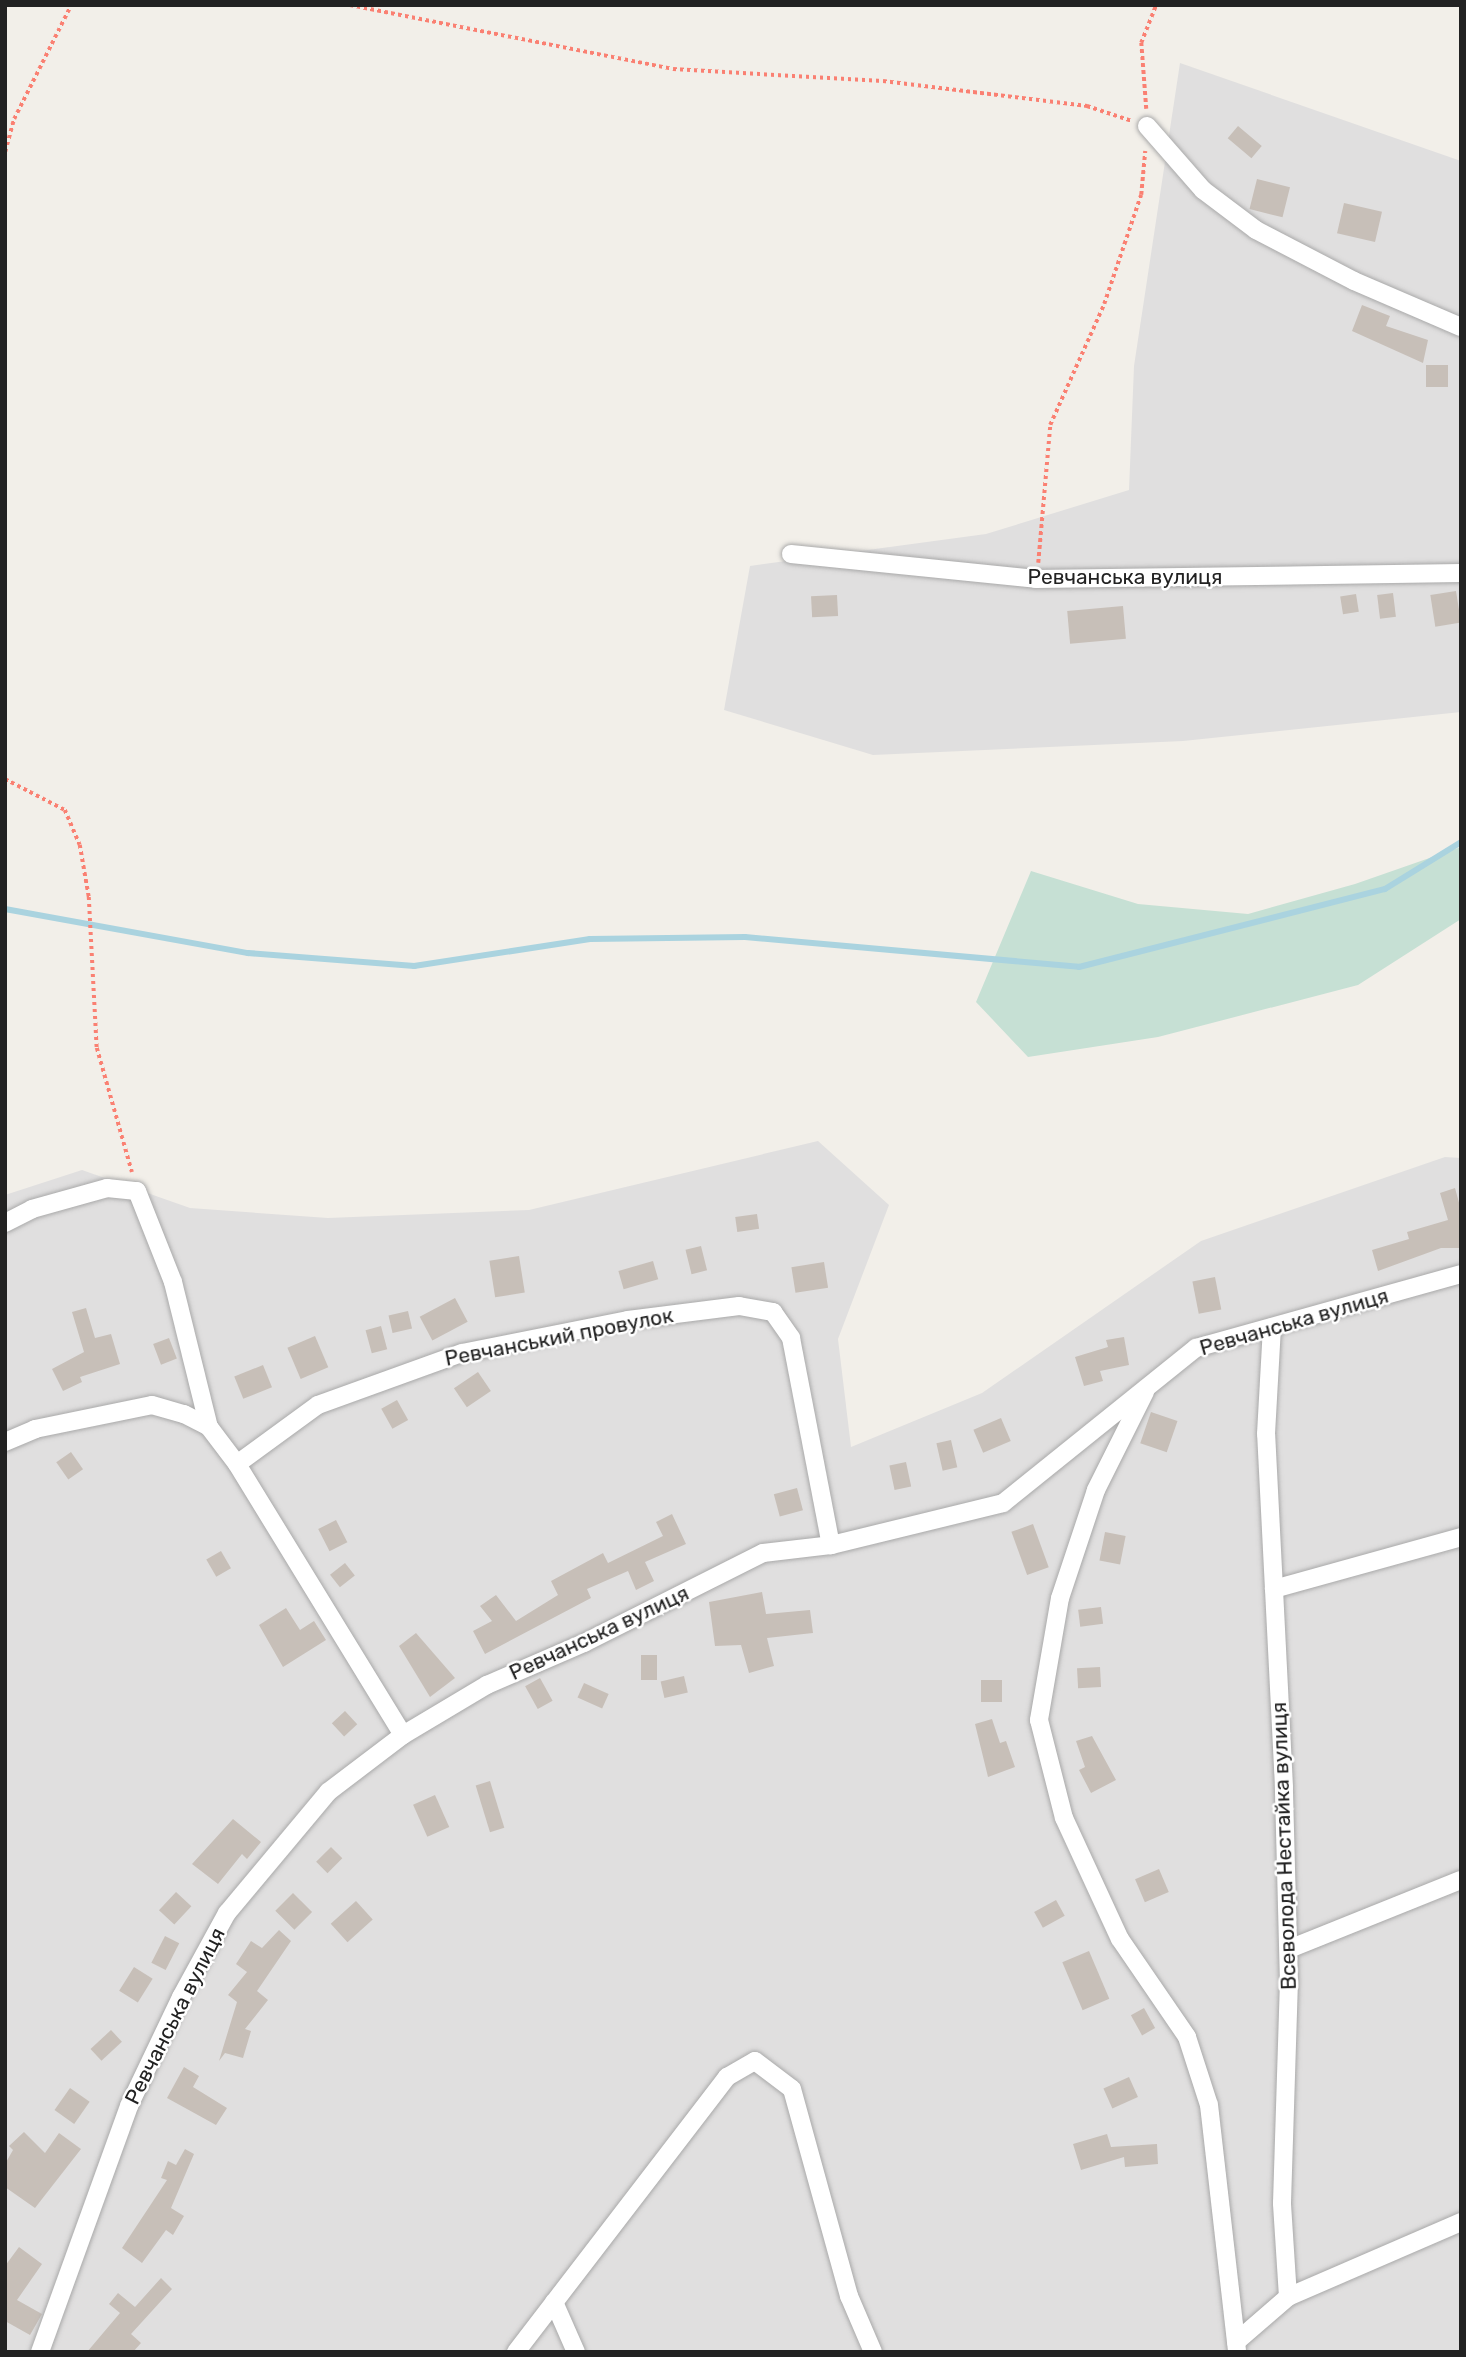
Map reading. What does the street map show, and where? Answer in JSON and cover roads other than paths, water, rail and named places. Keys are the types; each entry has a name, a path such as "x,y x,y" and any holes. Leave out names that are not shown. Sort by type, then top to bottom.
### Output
{"street":[{"path":"1147,126 1203,190 1256,230 1354,281 1461,327"},
{"name":"Ревчанська вулиця","path":"791,554 1036,579 1461,573"},
{"path":"5,1223 32,1209 107,1188 137,1191 173,1282 209,1427 237,1464 403,1735"},
{"name":"Ревчанська вулиця","path":"40,2352 129,2106 227,1913 328,1792 403,1735 488,1685 584,1643 763,1553 831,1545 1003,1503 1196,1348 1461,1274"},
{"name":"Ревчанський провулок","path":"237,1464 318,1405 462,1353 615,1323 739,1306 773,1312 791,1338 831,1545"},
{"name":"Всеволода Нестайка вулиця","path":"1272,1327 1266,1434 1289,1949 1282,2203 1289,2297"},
{"path":"1149,1386 1096,1490 1063,1586 1039,1720 1064,1818 1120,1939 1187,2037 1209,2105 1237,2347"},
{"path":"5,1442 35,1429 152,1405 184,1413 209,1427"},
{"path":"1274,1590 1461,1537"},
{"path":"1289,1949 1461,1880"},
{"path":"516,2352 727,2077 755,2061 792,2090 849,2296 873,2352"},
{"path":"1237,2347 1289,2297 1461,2222"},
{"path":"554,2302 576,2352"}],"waterway":[{"path":"5,909 248,953 414,966 590,939 745,937 1079,967 1385,889 1461,842"}]}
